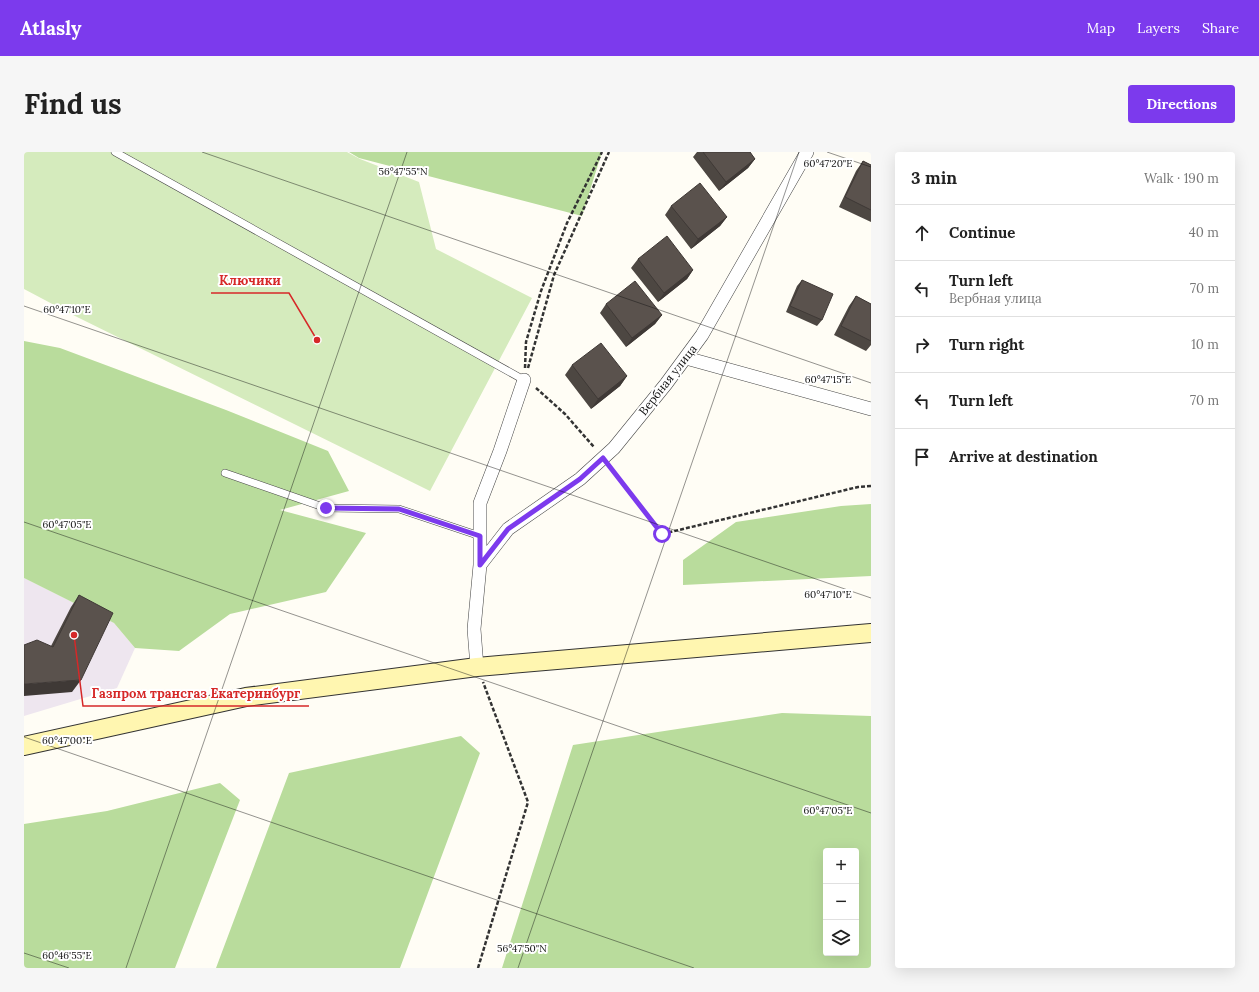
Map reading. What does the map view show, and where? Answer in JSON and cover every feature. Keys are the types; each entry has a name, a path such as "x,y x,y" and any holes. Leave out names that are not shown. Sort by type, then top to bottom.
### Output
{"main road":[{"path":"24,746 246,697 477,667 871,633"}],"street":[{"name":"Вербная улица","path":"480,565 508,529 580,479 614,448 686,358 702,335 807,152"},
{"path":"686,358 871,409"},
{"path":"477,667 474,629 480,565 480,503 500,451 524,380"}],"lane":[{"path":"115,152 524,380"},
{"path":"225,473 326,508 399,509 480,536"}],"path":[{"path":"524,380 526,342 541,290 567,224 602,152"},
{"path":"524,380 554,275 610,152"},
{"path":"524,380 566,414 603,458 662,534 858,487 871,486"},
{"path":"477,667 528,802 478,968"}],"shaded area":[{"path":"24,578 114,623 135,648 117,688 24,716"}],"green space":[{"path":"24,152 347,152 360,159 419,182 436,249 532,298 430,491 75,316 24,289"},
{"path":"349,152 602,152 582,216 359,158"},
{"path":"24,341 60,348 226,410 328,451 349,491 280,510 366,533 326,592 230,614 179,651 135,648 114,623 24,578"},
{"path":"871,504 871,576 683,585 683,560 736,522 841,506"},
{"path":"782,713 871,716 871,968 502,968 573,745"},
{"path":"461,736 480,753 400,968 216,968 289,773"},
{"path":"220,783 240,800 175,968 24,968 24,824 107,811"}],"building":[{"path":"703,152 750,152 755,159 726,182"},
{"path":"863,161 871,165 871,210 845,197"},
{"path":"700,183 727,217 698,239 671,206"},
{"path":"667,236 693,270 664,293 638,259"},
{"path":"802,280 833,294 822,320 790,306"},
{"path":"635,281 662,315 632,338 606,304"},
{"path":"856,296 871,304 871,341 841,326"},
{"path":"601,343 627,376 598,399 572,365"},
{"path":"79,595 113,613 81,680 24,684 24,645 37,640 53,647"}],"place":[{"name":"Ключики","path":"317,340"},
{"name":"Газпром трансгаз Екатеринбург","path":"74,635"}],"route":[{"path":"326,508 399,509 480,536 480,565 508,529 580,479 603,458 662,534"}]}
